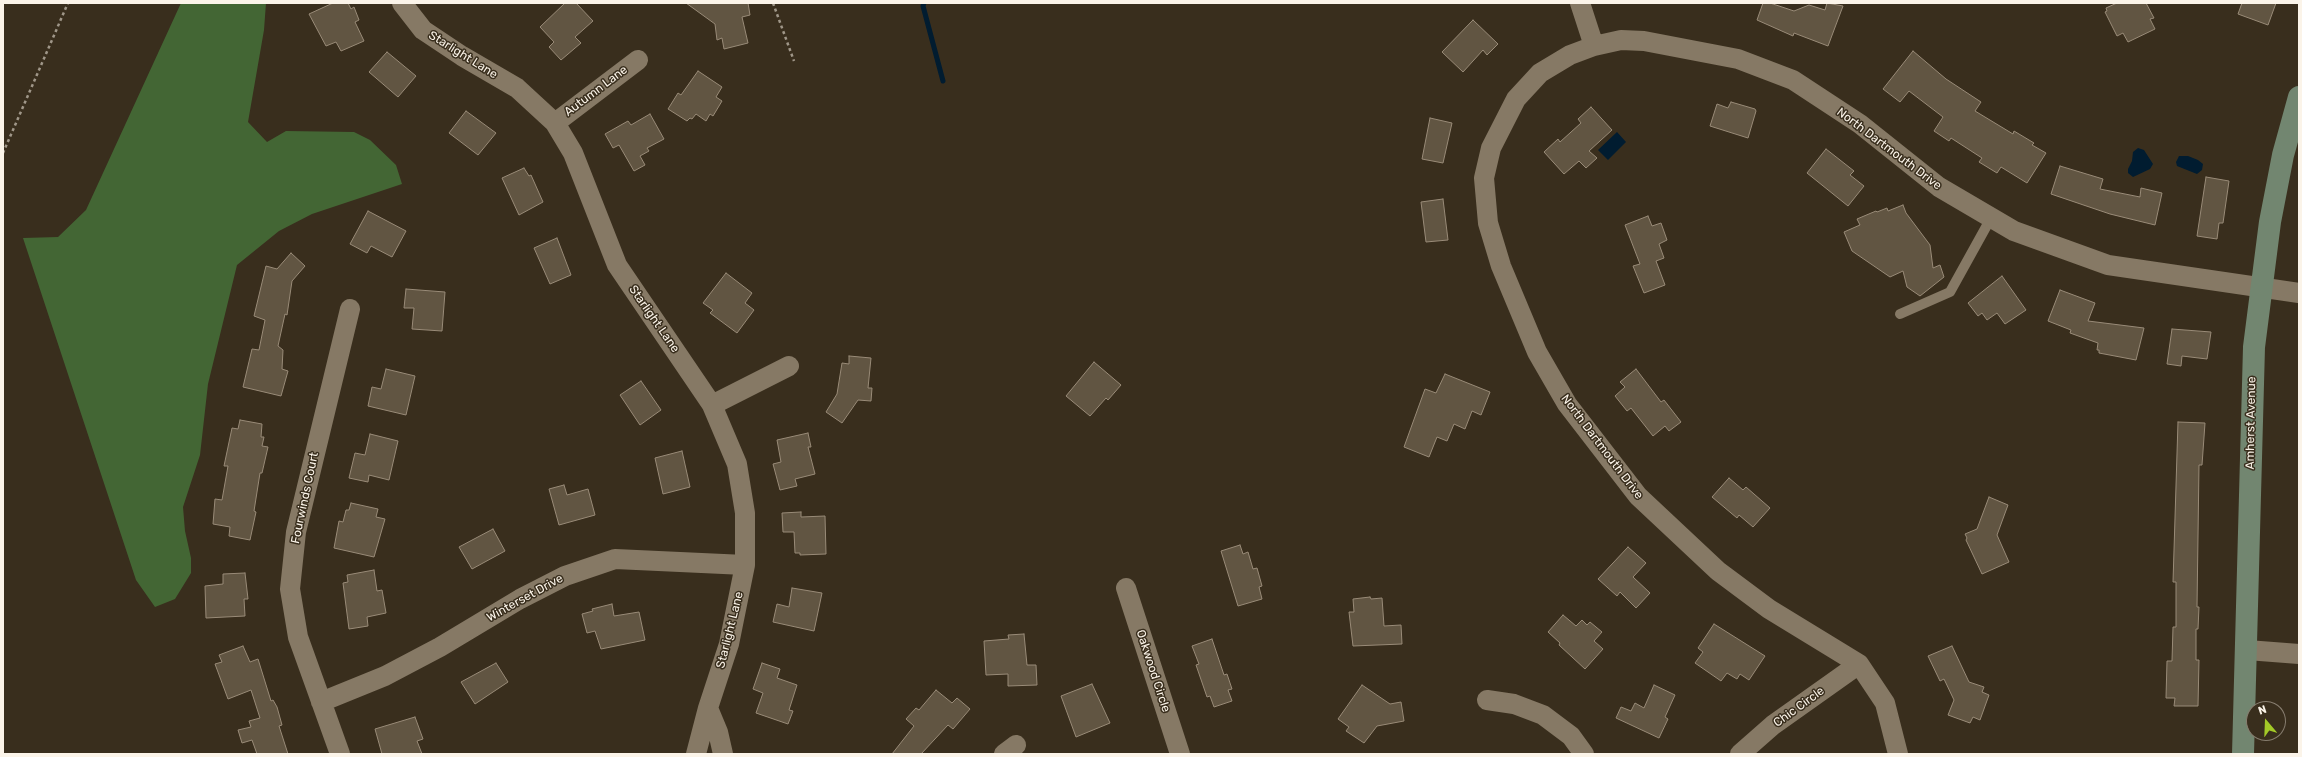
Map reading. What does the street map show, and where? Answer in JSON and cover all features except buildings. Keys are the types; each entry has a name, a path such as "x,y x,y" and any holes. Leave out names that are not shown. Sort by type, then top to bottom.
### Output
{"street":[{"name":"Starlight Lane","path":"402,3 423,30 462,56 517,88 555,123 572,153 616,265 712,405 737,464 745,512 745,565 729,644 708,708 696,754"},
{"path":"1580,3 1594,46"},
{"name":"North Dartmouth Drive","path":"1898,754 1885,704 1859,664 1769,609 1718,571 1638,496 1567,404 1535,346 1501,266 1488,223 1484,178 1491,148 1516,99 1540,73 1570,55 1594,46 1621,40 1644,41 1738,59 1793,80 1860,124 1939,187 2014,231 2108,265 2299,292"},
{"name":"Autumn Lane","path":"555,123 638,60"},
{"name":"Amherst Avenue","path":"2243,754 2247,650 2251,391 2260,287 2270,222 2283,155 2299,97"},
{"name":"Fourwinds Court","path":"340,754 298,637 290,589 296,532 350,309"},
{"path":"712,405 789,366"},
{"name":"Winterset Drive","path":"321,702 385,676 440,647 520,598 565,576 615,559 745,565"},
{"name":"Oakwood Circle","path":"1126,588 1180,754"},
{"path":"2247,650 2299,654"},
{"name":"Chic Circle","path":"1740,754 1773,725 1859,664"},
{"path":"1487,700 1514,704 1543,715 1571,736 1584,754"},
{"path":"708,708 718,732 722,754"}],"lane":[{"path":"1900,314 1950,292 1991,218"}],"path":[{"path":"3,153 68,3"},
{"path":"773,3 794,61"}],"green space":[{"path":"181,3 266,3 264,30 248,122 267,142 286,131 354,132 370,140 396,165 402,184 312,214 279,231 237,265 208,384 200,455 183,507 185,531 191,558 191,573 175,599 155,607 136,580 23,238 58,237 86,210"}],"water":[{"path":"1617,132 1626,142 1608,160 1598,150"},
{"path":"2138,148 2144,150 2153,164 2150,169 2133,177 2128,173 2128,169 2132,161 2133,152"},
{"path":"2179,156 2188,156 2198,160 2203,164 2202,170 2197,174 2177,166 2176,162"}],"waterway":[{"path":"924,3 923,6 943,81"}]}
